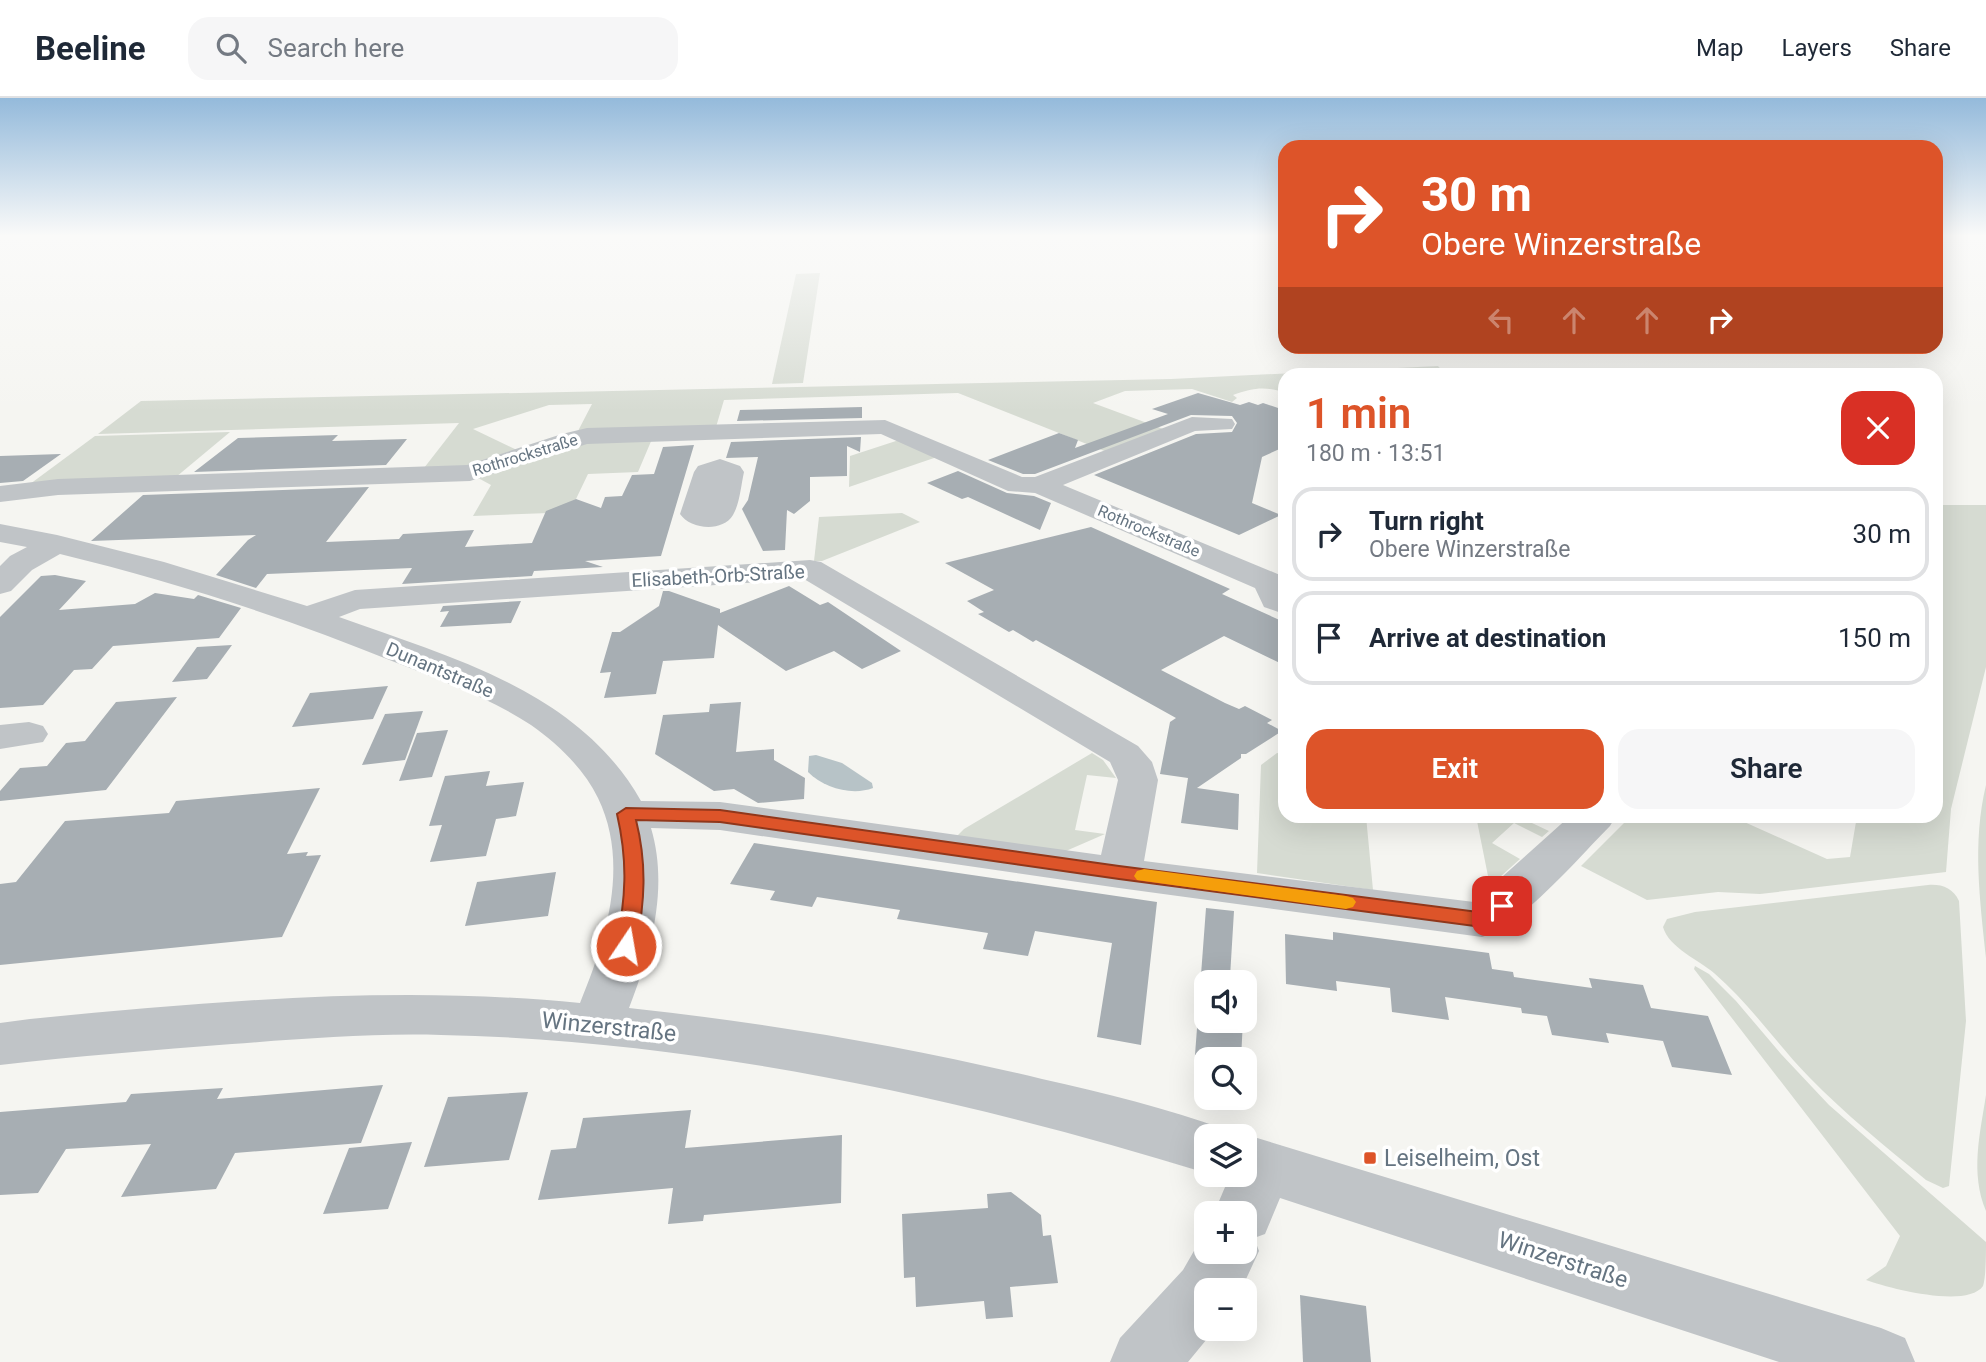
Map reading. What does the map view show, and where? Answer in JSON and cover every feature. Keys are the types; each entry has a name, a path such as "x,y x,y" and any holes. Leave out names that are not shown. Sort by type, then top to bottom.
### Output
{"street":[{"path":"1039,485 1192,424 1223,424"},
{"name":"Rothrockstraße","path":"0,494 58,487 470,473 578,437 885,426 1018,485 1039,485 1271,571 1269,583 1278,601"},
{"path":"699,548 720,513 731,472 720,467 730,432"},
{"name":"Dunantstraße","path":"0,533 57,544 184,576 309,617 435,666 543,716 586,752 606,779 626,814 632,840 635,903 614,983 596,1025"},
{"path":"0,584 21,563 57,544"},
{"name":"Elisabeth-Orb-Straße","path":"309,617 355,600 699,548 810,569 1115,747 1132,762 1138,780 1119,873"},
{"path":"626,814 720,816 1119,873 1482,920 1502,906 1588,823"},
{"name":"Winzerstraße","path":"0,1044 130,1031 341,1016 465,1015 596,1025 802,1052 960,1081 1130,1125 1194,1153"},
{"name":"Winzerstraße","path":"1257,1177 1881,1362"},
{"path":"1144,1362 1194,1304"}],"shaded area":[{"path":"792,294 817,294 803,383 772,384"},
{"path":"1438,366 1440,368 1397,368"},
{"path":"1278,374 1278,391 1252,389 1233,395 1237,398 1232,402 1192,389 1125,391 1093,403 1166,430 1107,452 958,393 724,400 716,427 578,431 592,404 549,405 473,429 519,451 470,466 424,468 459,423 98,434 141,401 1171,379"},
{"path":"230,432 176,477 26,487 95,436"},
{"path":"652,439 638,472 588,474 576,499 549,513 473,516 491,485 480,479 472,479 574,443"},
{"path":"899,440 937,457 849,487 850,456"},
{"path":"1943,505 1986,505 1986,667 1951,809 1946,872 1760,894 1718,892 1647,900 1581,866 1624,823 1747,823 1827,859 1850,857 1856,823 1943,823"},
{"path":"902,513 920,522 822,561 814,561 819,517"},
{"path":"1092,753 1103,760 1116,778 1087,775 1075,830 1105,834 1059,854 954,839 964,829"},
{"path":"1278,753 1278,823 1367,823 1373,890 1257,873 1261,765"},
{"path":"816,755 842,763 872,783 873,788 847,791 815,778 808,772 809,756"},
{"path":"1986,785 1986,958 1978,850"},
{"path":"1477,823 1514,823 1492,843 1520,859 1490,886"},
{"path":"1514,823 1532,823 1549,831 1542,837"},
{"path":"1928,885 1946,888 1954,893 1959,901 1966,1021 1949,1186 1943,1188 1926,1180 1837,1104 1809,1077 1727,985 1671,941 1663,927 1667,919 1695,912"},
{"path":"1695,966 1709,974 1736,1001 1829,1105 1986,1242 1983,1286 1974,1293 1945,1296 1891,1288 1866,1280 1886,1266 1900,1236 1694,969"},
{"path":"1986,1095 1986,1211 1977,1168"}],"building":[{"path":"1198,393 1240,405 1249,402 1258,405 1263,403 1278,408 1278,450 1262,457 1252,503 1278,514 1278,516 1239,535 1094,475 1196,434 1232,432 1237,423 1232,416 1191,415 1035,474 1023,474 988,460 1059,433 1078,440 1075,448 1168,414 1152,409"},
{"path":"862,407 862,418 737,421 740,410"},
{"path":"338,435 332,441 407,439 386,465 194,472 238,438"},
{"path":"861,437 860,452 847,446 847,476 810,477 810,501 794,514 787,510 785,550 763,551 742,509 748,500 758,457 726,458 731,442"},
{"path":"694,445 661,556 585,561 603,567 534,571 532,576 402,584 412,568 267,574 256,588 216,575 248,540 256,535 91,541 143,495 369,487 326,542 399,539 403,534 474,530 465,547 532,543 546,511 576,499 601,508 605,497 622,496 632,475 654,474 663,447"},
{"path":"61,454 23,481 0,483 0,456"},
{"path":"958,471 1007,493 1034,496 1051,503 1040,530 968,497 962,499 927,483"},
{"path":"1091,527 1230,589 1222,594 1278,619 1278,662 1224,636 1161,670 1239,709 1245,706 1272,720 1267,723 1278,729 1278,734 1246,754 1241,754 1241,758 1197,788 1239,794 1238,830 1181,823 1188,778 1160,774 1170,722 1176,718 1036,640 1033,642 1013,630 1009,632 978,614 984,612 967,601 994,590 945,563"},
{"path":"55,575 86,581 59,610 135,604 155,593 194,599 198,595 241,608 219,638 113,646 92,669 74,670 43,705 0,708 0,617 41,576"},
{"path":"789,586 820,605 828,602 901,651 862,669 834,651 786,671 718,625 714,658 663,661 656,694 604,698 611,672 600,673 612,632 620,632 659,606 663,591 720,609 720,613"},
{"path":"521,601 511,623 440,627 449,611 440,612 443,606"},
{"path":"232,645 207,679 172,682 197,647"},
{"path":"388,686 373,719 292,727 310,693"},
{"path":"177,697 106,790 0,801 0,791 20,768 47,766 66,743 85,741 116,702"},
{"path":"741,702 736,752 774,749 774,760 805,778 804,799 758,803 734,789 714,791 655,754 663,715 709,712 710,704"},
{"path":"423,711 405,760 362,765 385,714"},
{"path":"448,730 432,777 399,781 417,733"},
{"path":"490,771 486,786 524,782 516,816 496,819 486,856 430,862 442,825 429,826 445,776"},
{"path":"320,788 287,854 308,852 306,856 321,855 282,937 0,965 0,884 16,882 65,821 169,813 176,801"},
{"path":"754,843 1157,902 1141,1045 1097,1037 1112,943 1035,931 1028,956 983,949 988,933 897,919 900,910 817,897 812,907 770,900 775,891 730,884"},
{"path":"556,872 548,916 465,926 477,882"},
{"path":"1206,908 1234,911 1230,970 1201,970"},
{"path":"1333,932 1489,953 1492,969 1513,972 1514,977 1592,988 1589,978 1643,985 1651,1008 1708,1016 1732,1075 1672,1067 1663,1041 1606,1033 1609,1043 1552,1035 1547,1016 1522,1013 1521,1008 1445,997 1449,1020 1392,1012 1390,988 1336,981 1337,991 1286,984 1285,934 1333,940"},
{"path":"1197,1033 1242,1033 1242,1047 1196,1047"},
{"path":"383,1085 361,1143 235,1153 216,1189 121,1197 151,1144 66,1149 38,1193 0,1195 0,1112 126,1102 131,1094 223,1088 217,1099"},
{"path":"528,1092 509,1160 424,1167 448,1097"},
{"path":"691,1110 685,1148 842,1135 841,1203 704,1215 703,1221 668,1224 673,1188 538,1200 551,1150 576,1148 583,1118"},
{"path":"412,1142 388,1209 323,1214 349,1148"},
{"path":"1011,1192 1041,1215 1043,1236 1051,1235 1058,1283 1010,1287 1013,1317 986,1319 984,1301 916,1307 915,1277 904,1278 902,1214 988,1208 987,1194"},
{"path":"1300,1295 1366,1306 1371,1362 1303,1362"}],"slow traffic":[{"path":"1144,876 1346,902"}],"place":[{"name":"Leiselheim, Ost","path":"1370,1158"}],"route":[{"path":"626,946 635,903 635,867 626,814 720,816 1119,873 1482,920 1502,906"}]}
